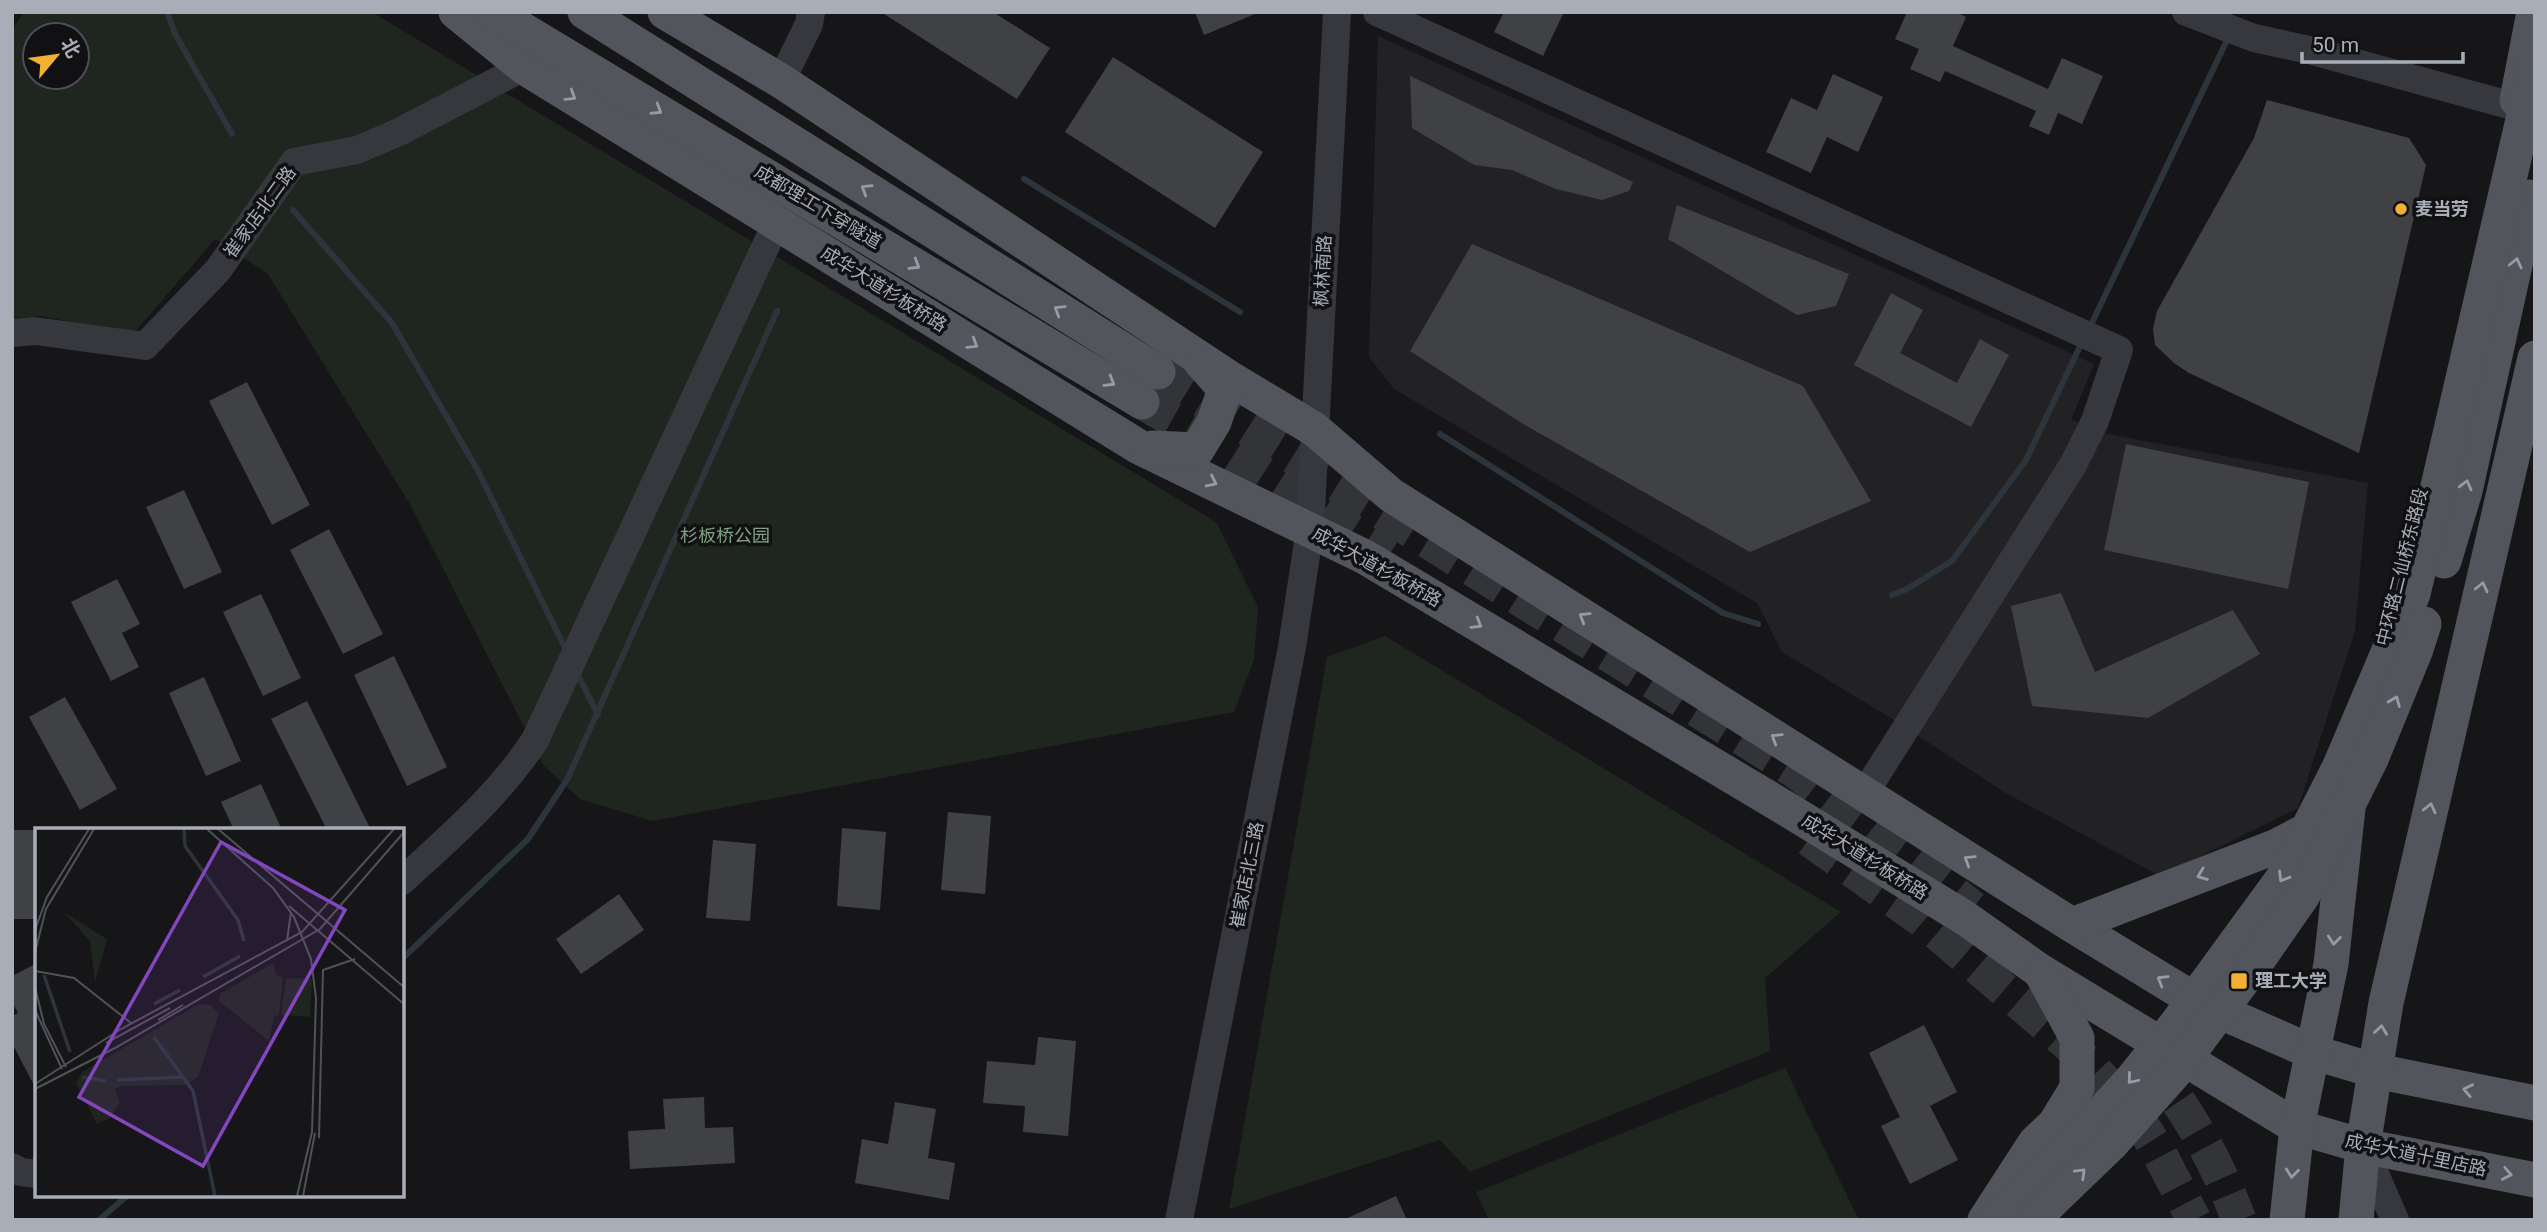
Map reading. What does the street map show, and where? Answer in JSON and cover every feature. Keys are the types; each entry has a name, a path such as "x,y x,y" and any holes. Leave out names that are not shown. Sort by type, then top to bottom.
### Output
{"main road":[{"name":"成华大道杉板桥路","path":"456,12 524,67 1139,447 1365,557 1965,918 2040,971 2297,1127"},
{"name":"成都理工下穿隧道","path":"493,12 1150,387 585,12"},
{"path":"665,12 781,82 1193,354 1314,429 1391,495 2198,1002 2312,1052 2375,1070 2535,1103"},
{"name":"中环路二仙桥东路段","path":"2287,1220 2297,1127 2331,964 2352,772 2516,107 2535,12"},
{"path":"1993,1220 2032,1187 2130,1082 2175,1026 2283,878 2339,768 2413,594 2535,68"},
{"path":"2032,1220 2110,1145 2175,1073 2215,1019 2302,895 2371,759 2416,649 2465,491 2535,177"},
{"path":"1139,447 1197,450 1214,422 1224,389 1193,354"},
{"path":"2356,1220 2363,1146 2390,984 2535,358"},
{"path":"2073,925 2277,846 2320,825 2352,772"},
{"path":"1985,1220 2035,1143 2055,1124 2077,1088 2077,1038 2040,971"},
{"name":"成华大道十里店路","path":"2297,1127 2363,1146 2535,1180"}],"street":[{"path":"781,82 809,24 811,12"},
{"name":"枫林南路","path":"1310,529 1337,12"},
{"path":"1377,12 2119,350 2095,421 2073,465 1864,794"},
{"path":"2189,14 2254,38 2309,50 2516,107"},
{"name":"崔家店北二路","path":"12,333 35,331 145,346 218,270 293,162 357,150 411,126 524,67"},
{"path":"404,879 487,803 535,740 769,239 779,224"},
{"name":"崔家店北三路","path":"1179,1220 1292,647 1310,529"},
{"path":"2363,1146 2395,1220"},
{"path":"12,1167 21,1172 35,1174"}],"shaded area":[{"path":"1378,36 2094,364 2071,420 2103,433 2368,483 2355,631 2298,808 2160,876 2004,792 1894,720 1782,652 1757,603 1394,389 1369,357"}],"green space":[{"name":"杉板桥公园","path":"24,12 372,12 1216,522 1258,607 1254,660 1234,712 652,821 580,799 544,766 411,506 268,274 215,239 133,334 41,316 12,318 12,30"},
{"path":"1385,636 1841,912 1765,978 1770,1051 1470,1172 1440,1140 1229,1209 1327,657"},
{"path":"1785,1068 1859,1220 1489,1220 1476,1192"}],"building":[{"path":"881,12 993,12 1050,48 1017,99"},
{"path":"1195,12 1254,12 1255,14 1204,35"},
{"path":"1504,12 1564,12 1543,56 1494,32"},
{"path":"1907,12 1956,12 1966,17 1953,46 2048,89 2062,58 2103,76 2082,124 2058,113 2049,135 2029,126 2036,111 1945,71 1940,82 1910,69 1919,49 1895,39"},
{"path":"1113,57 1263,152 1215,228 1065,132"},
{"path":"1833,74 1883,97 1858,152 1827,137 1811,173 1766,152 1791,98 1817,110"},
{"path":"1410,76 1633,182 1629,191 1602,200 1556,189 1512,170 1474,165 1412,128"},
{"path":"2267,100 2409,138 2426,165 2359,453 2189,373 2155,345 2153,329 2157,311 2254,138"},
{"path":"1677,205 1849,274 1836,306 1797,315 1668,239"},
{"path":"1472,244 1803,386 1871,501 1750,552 1523,424 1410,351"},
{"path":"1891,293 1923,310 1900,353 1957,383 1980,339 2009,355 1971,427 1854,365"},
{"path":"247,382 310,505 272,525 209,401"},
{"path":"2126,444 2309,482 2288,589 2104,550"},
{"path":"184,490 222,572 184,589 146,507"},
{"path":"329,529 383,634 343,654 290,550"},
{"path":"117,579 140,624 122,633 139,667 111,681 71,602"},
{"path":"2061,593 2095,672 2233,610 2260,654 2148,718 2032,706 2011,606"},
{"path":"261,594 301,678 263,696 223,612"},
{"path":"394,656 447,767 407,786 354,675"},
{"path":"204,677 241,761 206,776 169,693"},
{"path":"65,697 117,789 80,810 29,717"},
{"path":"307,701 370,828 326,828 271,719"},
{"path":"261,784 281,828 233,828 221,802"},
{"path":"948,812 991,816 985,894 941,890"},
{"path":"842,828 886,832 880,910 837,906"},
{"path":"12,830 35,830 35,919 12,919"},
{"path":"713,840 756,844 750,921 706,918"},
{"path":"619,894 644,930 581,974 556,939"},
{"path":"35,964 35,1087 12,1043 12,1016 18,1013 12,1002 12,976"},
{"path":"1924,1025 1957,1092 1930,1106 1958,1160 1910,1184 1881,1126 1900,1117 1869,1053"},
{"path":"1038,1037 1076,1041 1068,1136 1023,1132 1025,1106 983,1103 987,1061 1035,1065"},
{"path":"704,1097 705,1128 733,1127 735,1163 630,1169 628,1131 665,1129 663,1099"},
{"path":"895,1102 936,1109 928,1158 955,1163 949,1200 855,1183 862,1139 888,1144"},
{"path":"1396,1196 1407,1220 1343,1220"}],"waterway":[{"path":"167,12 175,34 232,134"},
{"path":"2089,329 2229,36"},
{"path":"1024,179 1240,312"},
{"path":"293,210 392,323 477,469 567,652"},
{"path":"404,957 528,839 568,778 777,311"},
{"path":"1892,595 1907,589 1952,561 2026,460 2082,342"},
{"path":"1440,434 1723,613 1758,624"},
{"path":"576,671 598,715"},
{"path":"99,1220 126,1197"}],"tunnel":[{"path":"1158,372 1795,771 1973,908"},
{"path":"1142,402 1227,450 1389,555"},
{"path":"1809,839 1922,920 2067,1043 2119,1096 2140,1122 2194,1220"},
{"path":"2146,1060 2175,1097 2200,1136 2239,1220"}],"place":[{"name":"麦当劳","path":"2401,209"},
{"name":"理工大学","path":"2239,981"}]}
